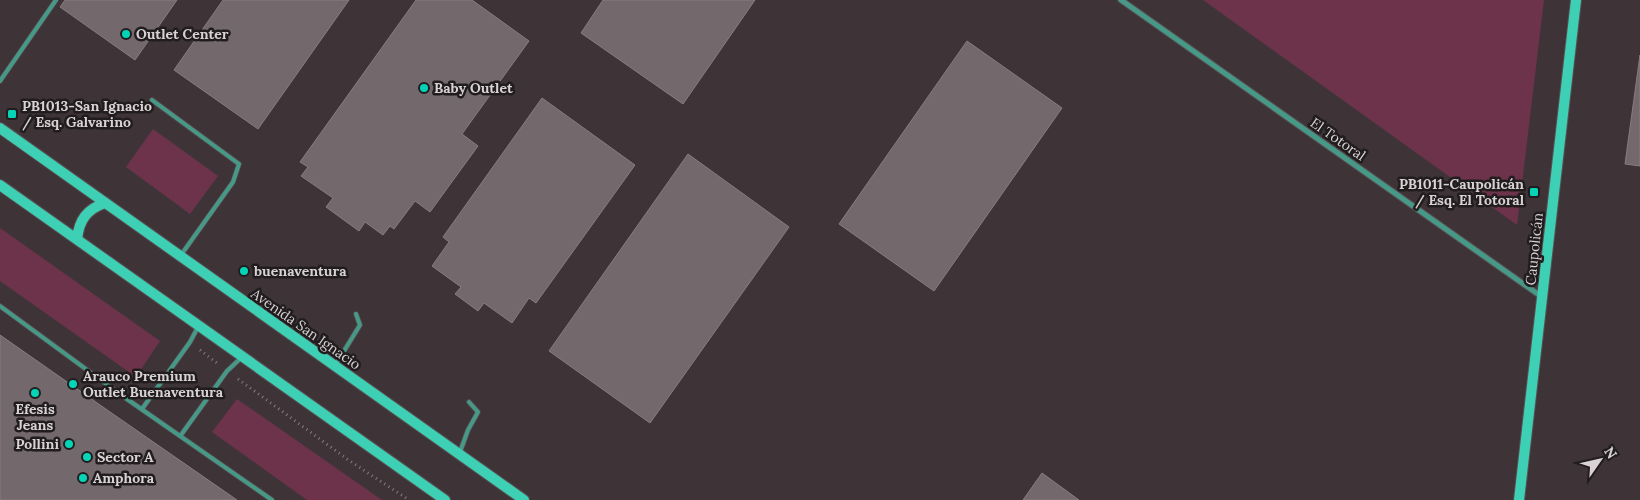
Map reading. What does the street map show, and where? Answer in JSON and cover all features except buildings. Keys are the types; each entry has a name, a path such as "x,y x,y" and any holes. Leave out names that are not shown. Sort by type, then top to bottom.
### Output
{"main road":[{"name":"Caupolicán","path":"1519,500 1576,0"},
{"name":"Avenida San Ignacio","path":"0,128 524,500"},
{"path":"0,185 445,500"},
{"path":"78,239 79,227 84,216 90,210 105,203"}],"street":[{"name":"El Totoral","path":"1121,0 1542,297"}],"lane":[{"path":"0,81 56,0"},
{"path":"152,100 239,164 233,182 180,257"},
{"path":"0,306 272,500"},
{"path":"335,366 360,325 356,314"},
{"path":"142,409 190,342 199,325"},
{"path":"181,435 227,371 243,356"},
{"path":"459,454 468,430 478,412 470,402"}],"path":[{"path":"190,342 348,459 409,500"}],"shaded area":[{"path":"1203,0 1544,0 1517,225"},
{"path":"153,129 218,176 190,214 126,167"},
{"path":"0,228 160,341 136,377 0,281"},
{"path":"237,399 382,500 307,500 212,432"}],"place":[{"name":"Outlet Center","path":"126,34"},
{"name":"Baby Outlet","path":"424,88"},
{"name":"PB1013-San Ignacio / Esq. Galvarino","path":"12,114"},
{"name":"PB1011-Caupolicán / Esq. El Totoral","path":"1534,192"},
{"name":"buenaventura","path":"244,271"},
{"name":"Arauco Premium Outlet Buenaventura","path":"73,384"},
{"name":"Efesis Jeans","path":"35,393"},
{"name":"Pollini","path":"69,444"},
{"name":"Sector A","path":"87,457"},
{"name":"Amphora","path":"83,478"}]}
